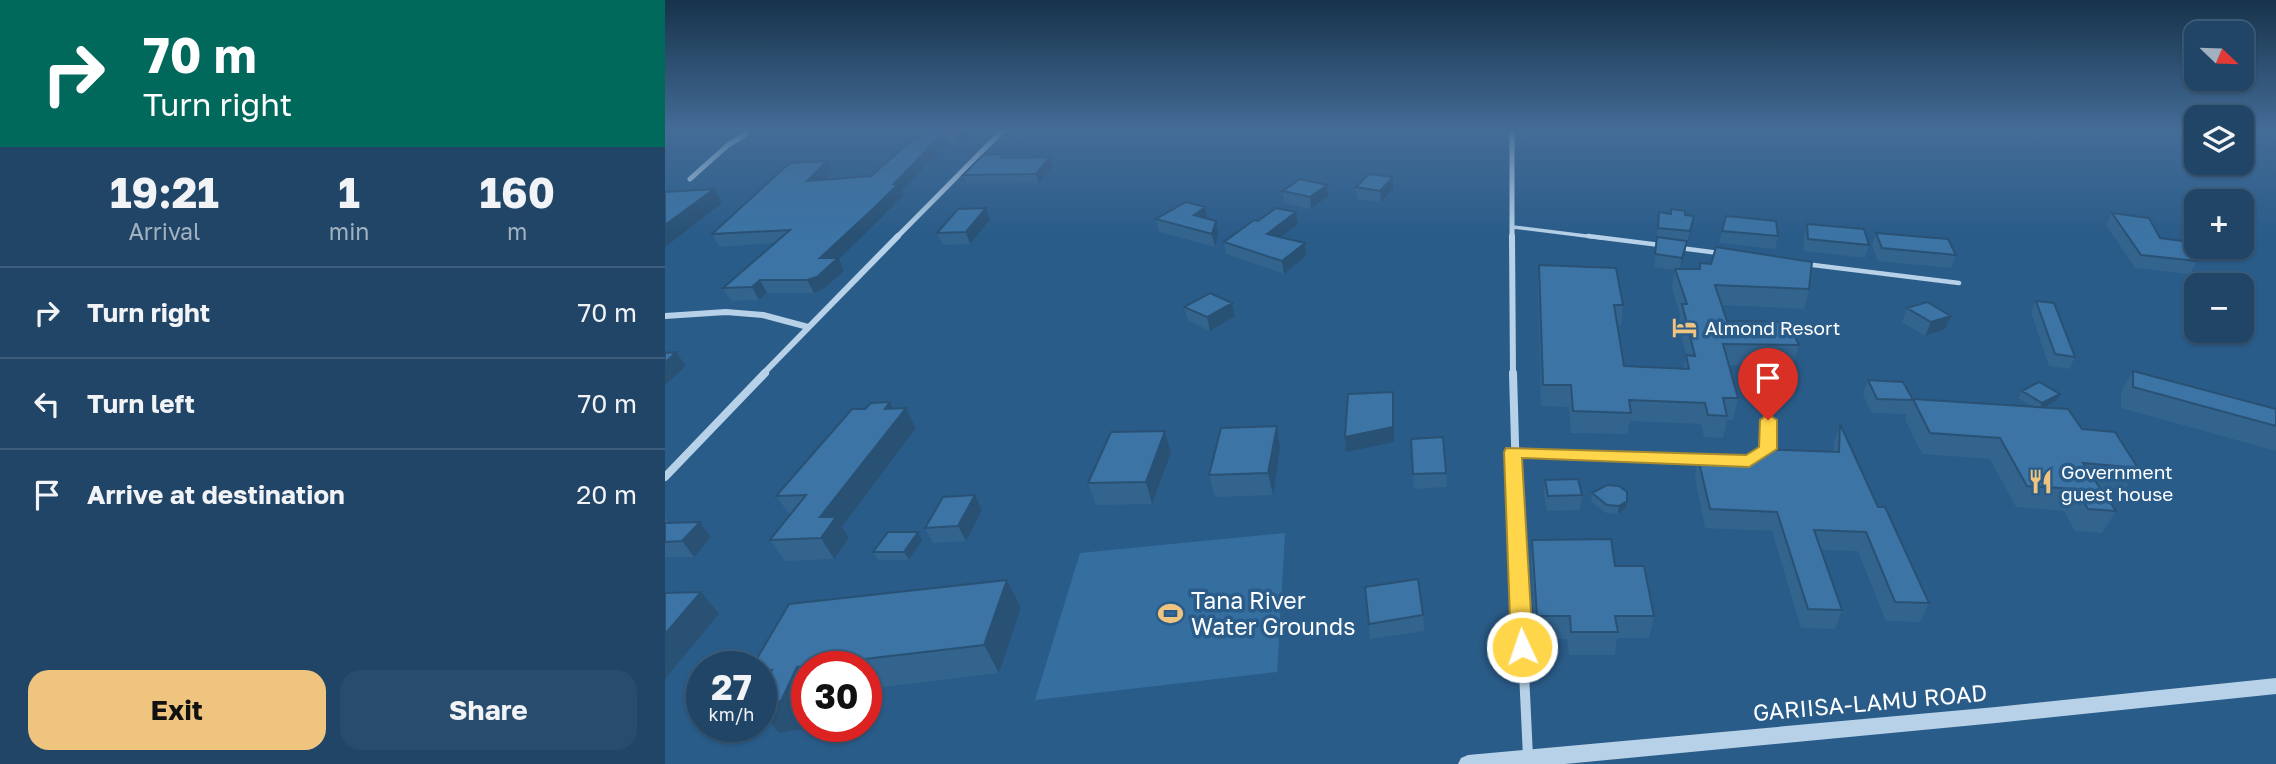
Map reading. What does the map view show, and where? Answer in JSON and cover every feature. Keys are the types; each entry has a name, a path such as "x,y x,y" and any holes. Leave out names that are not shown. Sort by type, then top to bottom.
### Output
{"street":[{"path":"690,179 706,165"},
{"path":"665,477 969,165"},
{"path":"1512,165 1513,452 1528,758"},
{"path":"665,316 726,312 763,315 808,327"},
{"name":"GARIISA-LAMU ROAD","path":"1468,764 2276,686"}],"lane":[{"path":"1513,227 1662,246"},
{"path":"1675,247 1729,254"},
{"path":"1797,263 1959,283"},
{"path":"1759,455 1768,449 1768,420"},
{"path":"1513,452 1707,460"}],"shaded area":[{"name":"Tana River Water Grounds","path":"1285,533 1277,672 1035,700 1080,553"}],"building":[{"path":"823,165 807,181 871,176 884,165 913,165 894,184 899,183 820,258 838,258 817,277 807,280 760,280 752,287 723,288 790,230 712,234 785,167"},
{"path":"973,165 1044,165 1036,174 963,175"},
{"path":"1369,174 1393,177 1380,191 1356,187"},
{"path":"1300,179 1327,185 1310,197 1283,191"},
{"path":"714,189 665,225 665,192"},
{"path":"1186,202 1205,207 1194,215 1216,221 1212,234 1156,219"},
{"path":"986,208 966,232 937,233 958,209"},
{"path":"1276,208 1296,212 1267,234 1305,243 1282,261 1224,242 1254,220 1258,221"},
{"path":"1671,209 1685,211 1685,215 1694,216 1690,231 1658,228 1659,212 1671,214"},
{"path":"2112,213 2149,218 2160,238 2182,241 2184,259 2197,261 2141,255"},
{"path":"1726,216 1776,221 1778,236 1722,231"},
{"path":"1807,224 1864,229 1869,245 1808,239"},
{"path":"1876,233 1948,239 1956,255 1882,248"},
{"path":"1657,237 1687,241 1682,258 1655,254"},
{"path":"1716,247 1812,262 1809,289 1715,285 1727,321 1788,322 1799,345 1723,344 1738,398 1723,398 1727,416 1708,415 1705,403 1629,400 1631,413 1573,411 1571,385 1543,385 1539,265 1616,268 1623,305 1614,305 1624,366 1689,369 1686,355 1695,356 1682,304 1687,304 1675,269 1700,269 1700,263 1711,264"},
{"path":"1210,293 1232,303 1207,317 1184,307"},
{"path":"2036,301 2054,303 2075,357 2055,354"},
{"path":"1927,302 1951,316 1931,322 1907,308"},
{"path":"676,352 665,363 665,353"},
{"path":"2133,371 2276,409 2276,426 2133,387"},
{"path":"1868,380 1903,382 1913,400 1877,399"},
{"path":"2039,382 2060,394 2042,403 2022,391"},
{"path":"1393,392 1393,427 1345,437 1348,394"},
{"path":"1913,399 2068,409 2082,429 2115,432 2138,468 2083,463 2116,511 2088,509 2076,489 2027,486 2000,438 1930,433"},
{"path":"890,402 885,409 906,408 820,517 836,517 821,538 770,540 806,495 776,496 852,409 865,409 871,403"},
{"path":"1840,424 1878,507 1885,507 1929,603 1895,602 1866,532 1814,530 1842,610 1808,609 1777,512 1710,509 1698,458 1759,460 1755,449 1839,452"},
{"path":"1277,426 1268,473 1209,475 1221,428"},
{"path":"1165,431 1146,482 1088,483 1111,432"},
{"path":"1443,437 1446,473 1413,474 1411,439"},
{"path":"1578,479 1582,495 1548,496 1545,480"},
{"path":"1607,485 1619,486 1627,492 1627,501 1619,506 1607,505 1592,493"},
{"path":"975,495 958,526 925,528 943,497"},
{"path":"700,522 682,541 665,542 665,523"},
{"path":"888,532 918,532 904,552 873,552"},
{"path":"1611,539 1615,566 1644,566 1654,616 1615,616 1618,632 1571,632 1570,616 1537,616 1532,540"},
{"path":"1418,579 1423,615 1369,624 1365,587"},
{"path":"1007,580 984,645 882,657 882,651 791,651 791,680 781,701 777,702 777,651 761,651 789,604"},
{"path":"701,592 665,634 665,593"}],"place":[{"name":"Almond Resort","path":"1685,327"},
{"name":"Government guest house","path":"2041,482"},
{"name":"Tana River Water Grounds","path":"1171,613"}],"route":[{"path":"1522,647 1513,452 1749,461 1768,449 1768,420"}]}
